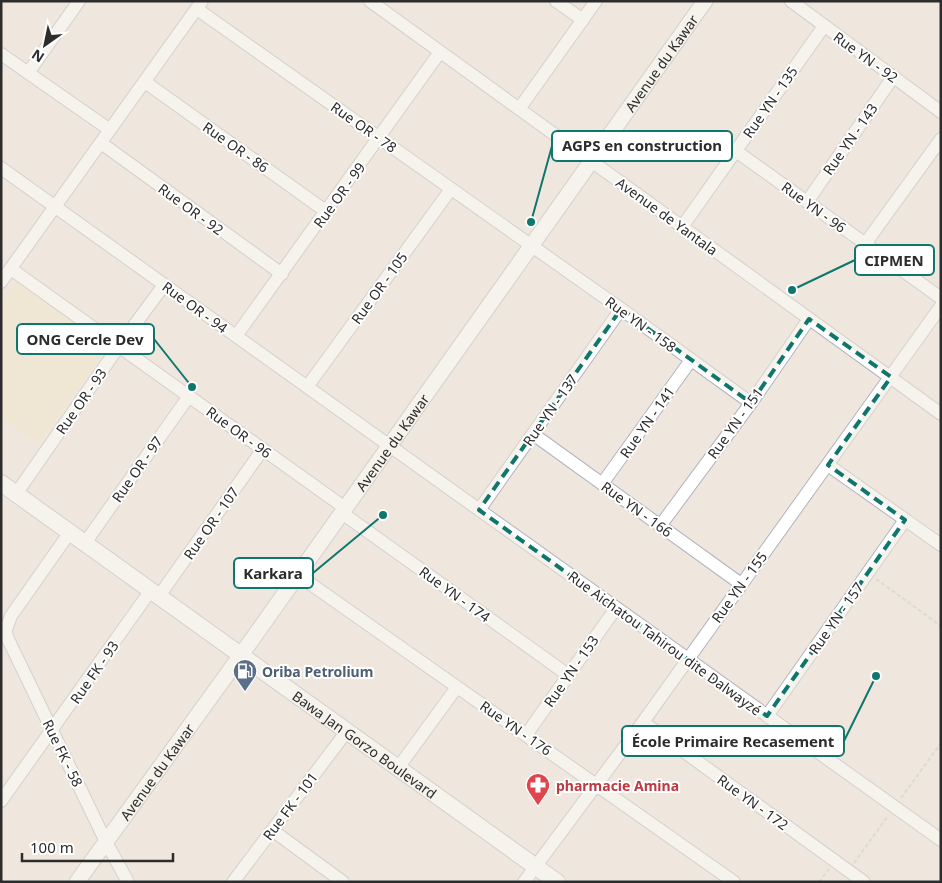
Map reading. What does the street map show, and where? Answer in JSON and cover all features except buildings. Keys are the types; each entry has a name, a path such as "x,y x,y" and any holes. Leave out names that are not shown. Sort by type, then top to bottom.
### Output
{"main road":[{"name":"Bawa Jan Gorzo Boulevard","path":"1,483 556,882"}],"street":[{"path":"28,73 79,1"},
{"path":"556,1 583,20"},
{"path":"519,109 596,1"},
{"name":"Rue YN - 92","path":"790,1 941,112"},
{"name":"Avenue de Yantala","path":"377,3 440,52 941,414"},
{"name":"Avenue du Kawar","path":"77,882 592,162 701,3"},
{"path":"1,282 200,5"},
{"name":"Rue OR - 78","path":"200,5 379,138 532,246"},
{"name":"Rue YN - 135","path":"682,227 824,26"},
{"name":"Rue OR - 99","path":"236,336 327,212 440,52"},
{"path":"1,54 110,130"},
{"name":"Rue YN - 143","path":"807,202 893,77"},
{"name":"Rue OR - 86","path":"145,82 327,212"},
{"path":"865,244 941,139"},
{"name":"Rue OR - 92","path":"100,143 282,274"},
{"name":"Rue YN - 96","path":"736,151 941,298"},
{"name":"Rue OR - 94","path":"1,168 389,446"},
{"name":"Rue OR - 105","path":"307,387 451,189"},
{"name":"Rue YN - 158","path":"532,246 751,403"},
{"name":"Rue OR - 96","path":"11,269 263,449 343,510"},
{"name":"Rue OR - 93","path":"16,494 164,285"},
{"name":"Rue YN - 155","path":"524,882 597,786 941,306"},
{"name":"Rue YN - 137","path":"479,510 621,309"},
{"name":"Rue YN - 151","path":"660,526 751,403 809,319"},
{"name":"Rue YN - 141","path":"602,484 691,360"},
{"name":"Rue OR - 97","path":"86,543 189,396"},
{"name":"Rue YN - 166","path":"533,434 741,584"},
{"name":"Rue Aichatou Tahirou dite Dalwayzé","path":"389,446 941,840"},
{"name":"Rue OR - 107","path":"155,593 263,449"},
{"path":"828,465 941,545"},
{"name":"Rue YN - 174","path":"343,510 568,675"},
{"name":"Rue YN - 157","path":"767,716 905,520"},
{"name":"Rue FK - 58","path":"70,532 8,622 6,630 10,645 106,842 128,882"},
{"name":"Rue YN - 176","path":"298,575 734,882"},
{"name":"Rue FK - 93","path":"1,801 155,593"},
{"name":"Rue YN - 153","path":"526,735 616,608"},
{"path":"398,768 458,687"},
{"name":"Rue YN - 172","path":"643,722 864,882"},
{"name":"Rue FK - 101","path":"233,882 347,731"},
{"path":"272,830 343,882"}],"path":[{"path":"868,574 941,626"},
{"path":"849,871 941,743"},
{"path":"819,882 834,861"}],"highlighted area":[{"path":"621,309 751,403 809,319 891,377 828,465 905,520 767,716 479,510"}],"shaded area":[{"path":"17,282 108,347 39,444 1,417 1,303"}],"place":[{"name":"AGPS en construction","path":"531,222"},
{"name":"CIPMEN","path":"792,290"},
{"name":"ONG Cercle Dev","path":"192,387"},
{"name":"Karkara","path":"383,515"},
{"name":"École Primaire Recasement","path":"876,676"},
{"name":"Oriba Petrolium","path":"245,692"},
{"name":"pharmacie Amina","path":"538,806"}]}
